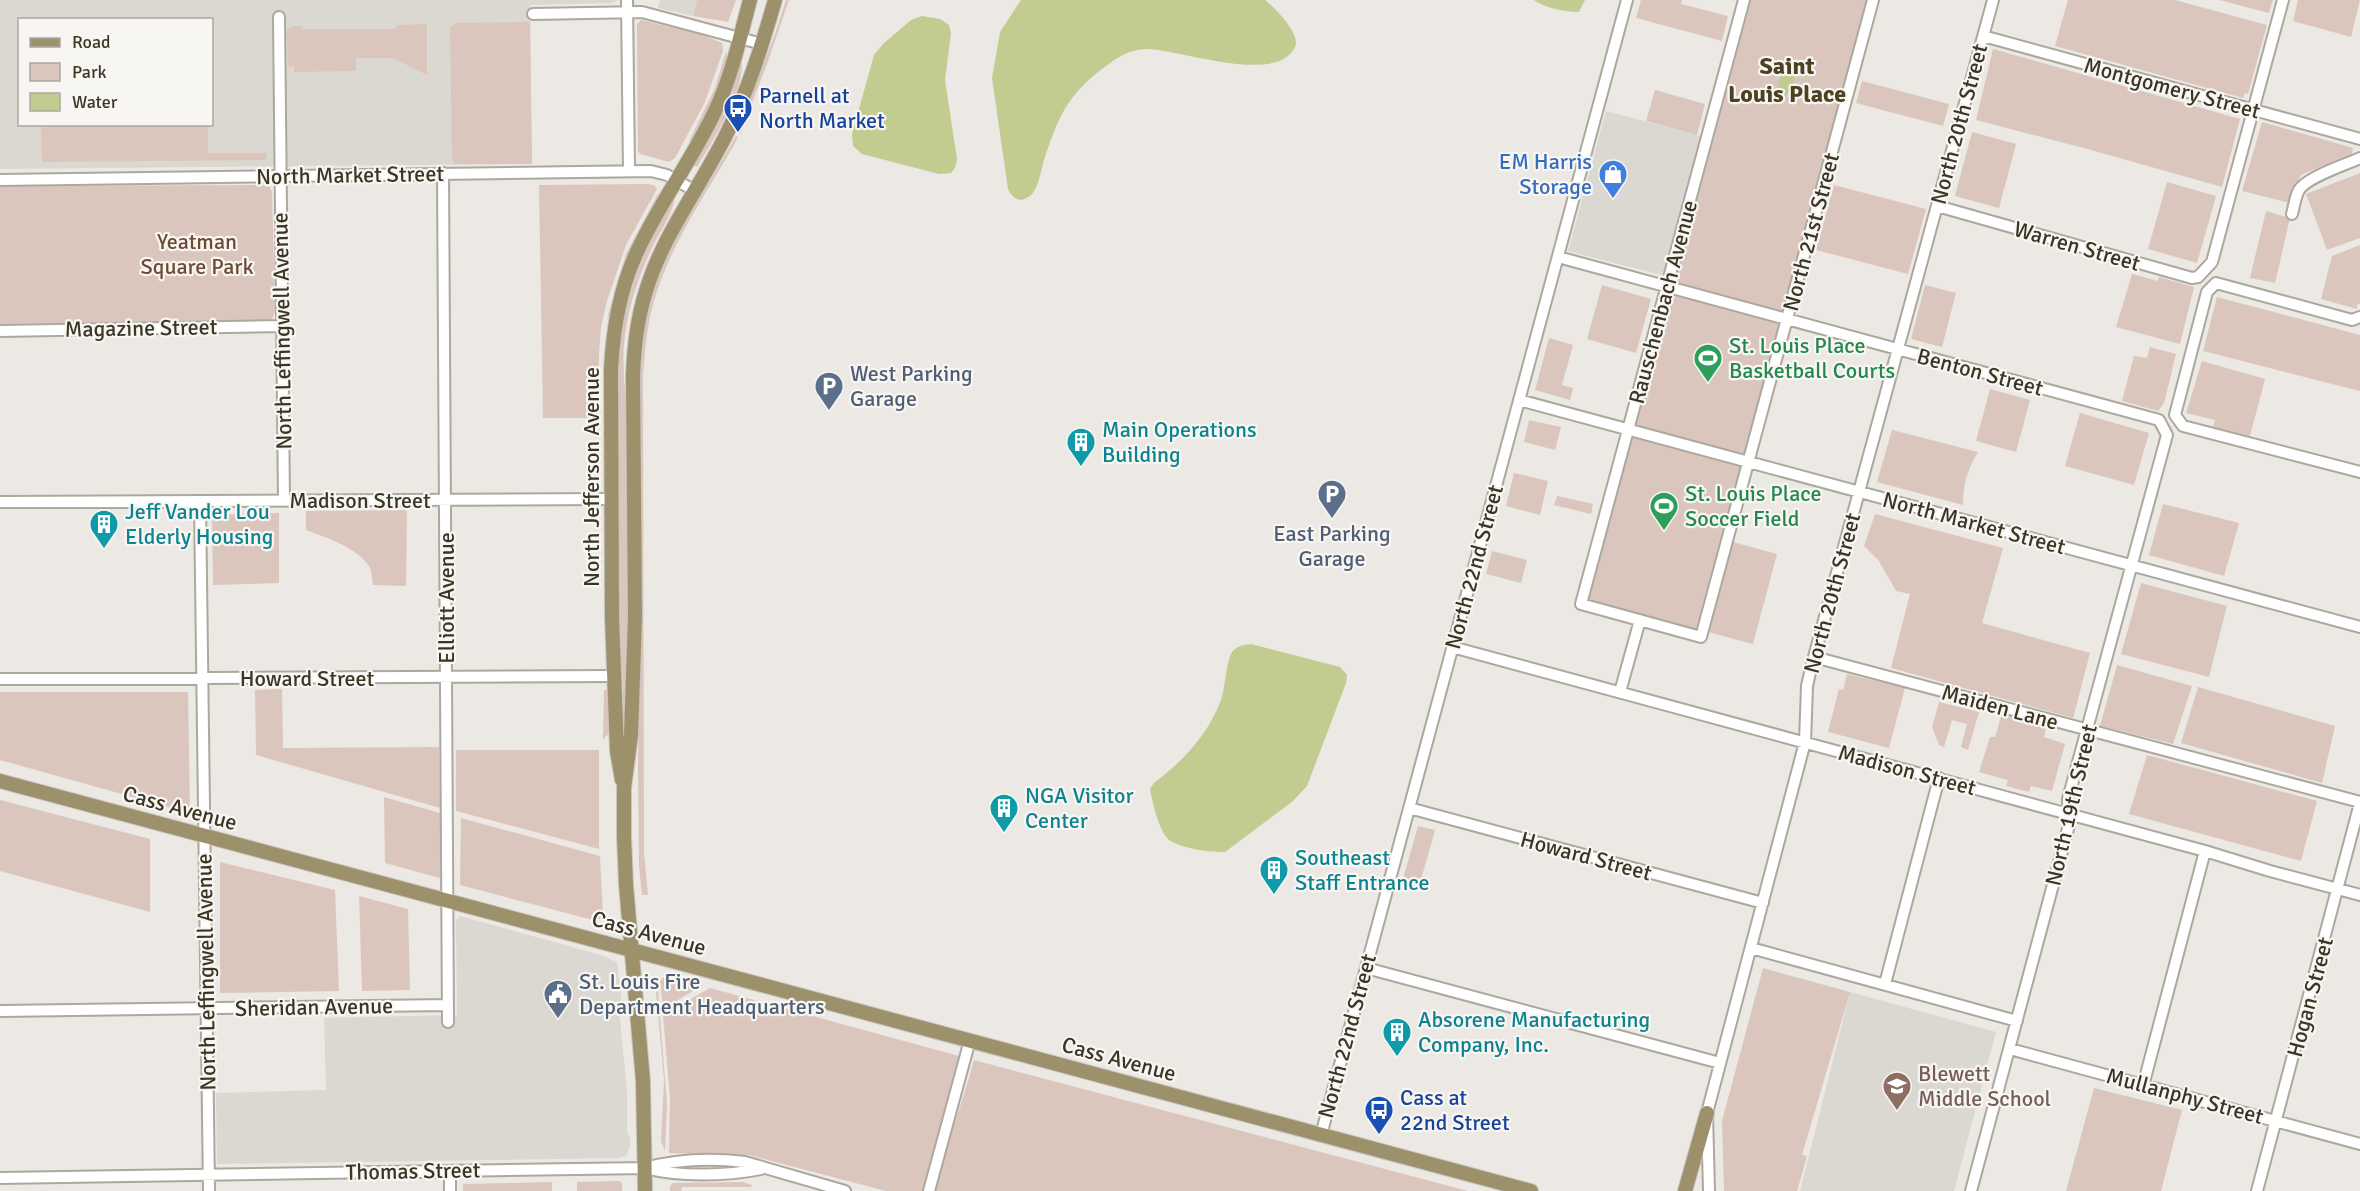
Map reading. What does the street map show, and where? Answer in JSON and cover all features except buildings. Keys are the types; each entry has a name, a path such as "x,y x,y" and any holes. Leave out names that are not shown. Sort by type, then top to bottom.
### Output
{"main road":[{"name":"North Jefferson Avenue","path":"624,788 617,751 611,499 611,369 616,322 636,255 717,108 750,0"},
{"name":"North Jefferson Avenue","path":"645,1191 643,1081 624,859 624,788 631,746 635,618 633,376 636,338 646,291 654,268 740,105 775,0"},
{"name":"Cass Avenue","path":"0,781 1531,1191"},
{"path":"1685,1191 1707,1113"}],"street":[{"path":"627,0 629,171"},
{"name":"North 22nd Street","path":"1321,1135 1627,0"},
{"name":"Rauschenbach Avenue","path":"1640,620 1581,604 1744,0"},
{"name":"North 21st Street","path":"1640,620 1701,637 1873,0"},
{"name":"North 20th Street","path":"1709,1191 1707,1113 1805,742 1807,686 1993,0"},
{"path":"2253,110 2283,0"},
{"path":"533,14 647,13 762,44"},
{"name":"North Leffingwell Avenue","path":"279,17 284,501"},
{"name":"Montgomery Street","path":"1983,36 2360,139"},
{"name":"Warren Street","path":"1937,206 2192,278 2198,276 2212,262 2253,110"},
{"path":"2292,214 2298,192 2304,186 2360,158"},
{"name":"North Market Street","path":"0,180 629,171 658,172 676,179 695,191"},
{"name":"Elliott Avenue","path":"443,173 448,1022"},
{"name":"Benton Street","path":"1558,257 2159,420"},
{"path":"2360,317 2352,320 2216,283 2206,292 2175,415 2183,426 2360,472"},
{"name":"Magazine Street","path":"0,331 282,326"},
{"name":"North Market Street","path":"1519,400 2360,627"},
{"name":"North 19th Street","path":"1971,1191 2069,825 2068,800 2086,730 2108,657 2130,565 2135,555 2167,435 2159,420"},
{"name":"Madison Street","path":"0,502 611,499"},
{"name":"North Leffingwell Avenue","path":"200,501 209,1191"},
{"path":"1620,692 1640,620"},
{"name":"Madison Street","path":"1452,647 2205,850 2360,895"},
{"name":"Maiden Lane","path":"1814,657 2360,802"},
{"name":"Howard Street","path":"0,679 615,676"},
{"path":"1885,984 1939,778"},
{"name":"Hogan Street","path":"2258,1191 2360,802"},
{"name":"Howard Street","path":"1409,808 1763,903"},
{"path":"2143,1086 2205,850"},
{"path":"1751,948 2017,1021"},
{"path":"1366,968 1720,1063"},
{"name":"Sheridan Avenue","path":"0,1011 448,1005"},
{"path":"929,1191 970,1040"},
{"name":"Mullanphy Street","path":"2010,1049 2360,1144"},
{"name":"Thomas Street","path":"0,1178 645,1168 668,1173 738,1172 763,1168 845,1191"},
{"path":"450,1171 450,1191"}],"shaded area":[{"path":"0,0 618,0 612,3 530,5 532,164 0,169"},
{"path":"660,0 697,0 693,16 658,8"},
{"path":"1606,111 1701,136 1665,270 1661,275 1568,251"},
{"path":"460,916 601,955 617,962 622,1004 619,1010 627,1090 627,1132 630,1137 627,1155 620,1158 217,1164 216,1093 326,1090 324,1018 457,1015 456,921"},
{"name":"Blewett Middle School","path":"1850,992 1996,1032 1954,1191 1800,1191"}],"green space":[{"path":"697,0 736,0 728,22 693,16"},
{"path":"786,0 789,0 767,64 740,134 737,133 775,34"},
{"path":"1641,0 1682,0 1681,4 1728,16 1722,41 1636,18"},
{"path":"1751,0 1867,0 1695,629 1589,599"},
{"path":"2068,0 2175,0 2267,25 2248,94 2245,93 2243,98 2055,46"},
{"path":"2219,0 2273,0 2269,13"},
{"path":"2298,0 2360,0 2351,37 2293,21"},
{"path":"641,20 700,34 722,43 723,51 705,102 675,158 669,162 640,154 638,151 637,24"},
{"path":"530,22 532,164 454,164 452,158 450,28 456,23"},
{"path":"427,24 427,75 393,58 356,58 356,71 294,72 294,66 288,67 287,30 293,26 302,26 303,29 394,29 398,25"},
{"path":"1993,49 2240,119 2222,187 1976,120"},
{"path":"726,52 727,59 720,83 691,143 689,141 715,88"},
{"path":"741,59 742,70 734,99 697,167 692,165"},
{"path":"1862,81 1949,104 1943,126 1856,103"},
{"path":"1655,90 1705,104 1697,135 1646,121"},
{"path":"2262,122 2353,148 2352,154 2301,175 2290,203 2242,191"},
{"path":"41,126 208,126 208,153 267,153 266,160 42,162"},
{"path":"1972,132 2016,144 1999,208 1955,196"},
{"path":"736,136 738,137 734,145 690,219 670,258 655,298 647,336 643,376 644,852 648,895 642,895 639,866 638,772 643,344 651,302 661,272 691,212"},
{"path":"2360,173 2360,238 2327,250 2306,194"},
{"path":"2167,182 2216,196 2197,263 2148,249"},
{"name":"Yeatman Square Park","path":"268,185 272,191 275,311 272,319 268,321 0,324 0,186"},
{"path":"539,185 654,185 657,189 626,245 607,301 601,327 598,418 543,418"},
{"path":"1834,185 1926,209 1908,274 1816,250"},
{"path":"660,190 611,316 607,318 626,254"},
{"path":"673,198 675,199 671,212 639,279 625,335 624,377 629,434 629,520 626,736 623,736 623,690 618,610 617,369 619,344 634,280 651,240"},
{"path":"2266,211 2290,218 2275,283 2250,278"},
{"path":"2360,245 2360,303 2357,309 2321,299 2332,256"},
{"path":"2132,274 2158,281 2159,277 2194,287 2180,344 2116,327"},
{"path":"1602,285 1651,299 1636,353 1587,339"},
{"path":"1925,285 1956,293 1942,347 1911,339"},
{"path":"2217,297 2360,335 2360,391 2203,351"},
{"path":"1549,338 1573,345 1562,385 1573,388 1570,400 1535,390"},
{"path":"2150,347 2176,354 2164,403 2158,411 2122,401 2134,356 2147,358"},
{"path":"2202,361 2265,379 2250,436 2213,427 2215,420 2186,413"},
{"path":"1990,389 2030,400 2016,452 1976,441"},
{"path":"2080,413 2149,433 2134,485 2065,466"},
{"path":"1529,420 1561,427 1555,450 1524,442"},
{"path":"1892,430 1978,452 1966,477 1963,505 1877,482"},
{"path":"1514,473 1548,481 1540,515 1506,506"},
{"path":"1557,496 1593,504 1591,514 1554,505"},
{"path":"2163,504 2239,523 2224,576 2149,555"},
{"path":"407,510 406,586 373,585 369,566 357,553 306,530 306,511"},
{"path":"279,513 279,583 213,585 212,515"},
{"path":"1875,514 2003,548 1982,623 2090,653 2073,718 1891,668 1910,594 1896,591 1879,561 1864,546"},
{"path":"1733,542 1777,554 1753,644 1708,632"},
{"path":"1492,551 1527,560 1521,583 1486,574"},
{"path":"2141,583 2227,606 2209,677 2121,654"},
{"path":"2117,665 2192,686 2173,744 2100,726"},
{"path":"1847,674 1905,688 1889,748 1828,732 1839,689 1843,690"},
{"path":"2198,687 2335,726 2322,783 2181,743"},
{"path":"282,689 283,748 439,747 440,808 256,755 255,690"},
{"path":"604,690 607,690 609,696 609,733 603,740"},
{"path":"0,692 188,692 190,813 0,760"},
{"path":"1939,702 1979,712 1968,750 1961,747 1967,724 1952,720 1944,747 1939,745 1932,727"},
{"path":"2002,713 2046,726 2044,737 2065,744 2052,791 2031,786 2029,792 2006,786 2008,780 1979,772 1990,737 1995,737"},
{"path":"456,750 599,750 599,849 456,811"},
{"path":"2147,755 2317,801 2301,861 2129,814"},
{"path":"384,797 440,813 440,878 385,863"},
{"path":"0,800 150,839 150,912 0,871"},
{"path":"461,818 600,856 603,915 600,919 593,920 460,885"},
{"path":"1418,826 1435,830 1418,890 1401,886"},
{"path":"220,862 335,890 339,991 220,993"},
{"path":"359,896 408,909 410,990 362,991"},
{"path":"1763,968 1850,992 1802,1155 1807,1156 1797,1191 1724,1191 1722,1121"},
{"path":"665,976 703,985 663,1009 660,981"},
{"path":"710,988 959,1056 923,1191 886,1191 749,1155 669,1153 670,1098 663,1015"},
{"path":"658,991 667,1104 665,1151 661,1141 664,1080 656,992"},
{"path":"974,1060 1468,1191 934,1191"},
{"path":"2094,1088 2182,1110 2161,1191 2066,1191"},
{"path":"619,1181 622,1183 622,1191 577,1191 577,1182"},
{"path":"552,1182 552,1191 463,1191 463,1184"},
{"path":"743,1182 752,1185 751,1187 682,1187 681,1191 670,1191 673,1183"}],"water":[{"path":"1021,0 1265,0 1291,29 1296,42 1295,47 1285,58 1269,64 1226,63 1147,49 1120,56 1086,82 1068,103 1055,128 1034,191 1021,200 1012,196 1008,189 992,78 1000,32"},
{"path":"1534,0 1585,0 1579,12 1555,9"},
{"path":"922,16 940,19 949,25 951,33 945,80 957,159 951,173 939,174 862,154 853,146 852,134 874,55 883,44 911,20"},
{"path":"1793,64 1797,71 1791,92 1783,96 1777,88 1783,67"},
{"path":"1251,644 1340,667 1347,675 1346,683 1307,786 1293,801 1225,852 1204,851 1178,845 1167,838 1161,828 1150,789 1185,756 1202,736 1221,700 1231,654 1242,645"}],"place":[{"name":"Parnell at North Market","path":"738,134"},
{"name":"EM Harris Storage","path":"1613,200"},
{"name":"St. Louis Place Basketball Courts","path":"1708,384"},
{"name":"West Parking Garage","path":"829,412"},
{"name":"Main Operations Building","path":"1081,468"},
{"name":"East Parking Garage","path":"1332,520"},
{"name":"St. Louis Place Soccer Field","path":"1664,532"},
{"name":"Jeff Vander Lou Elderly Housing","path":"104,550"},
{"name":"NGA Visitor Center","path":"1004,834"},
{"name":"Southeast Staff Entrance","path":"1274,896"},
{"name":"St. Louis Fire Department Headquarters","path":"558,1020"},
{"name":"Absorene Manufacturing Company, Inc.","path":"1397,1058"},
{"name":"Blewett Middle School","path":"1897,1112"},
{"name":"Cass at 22nd Street","path":"1379,1136"}],"district":[{"name":"Saint Louis Place","path":"1787,80"}]}
